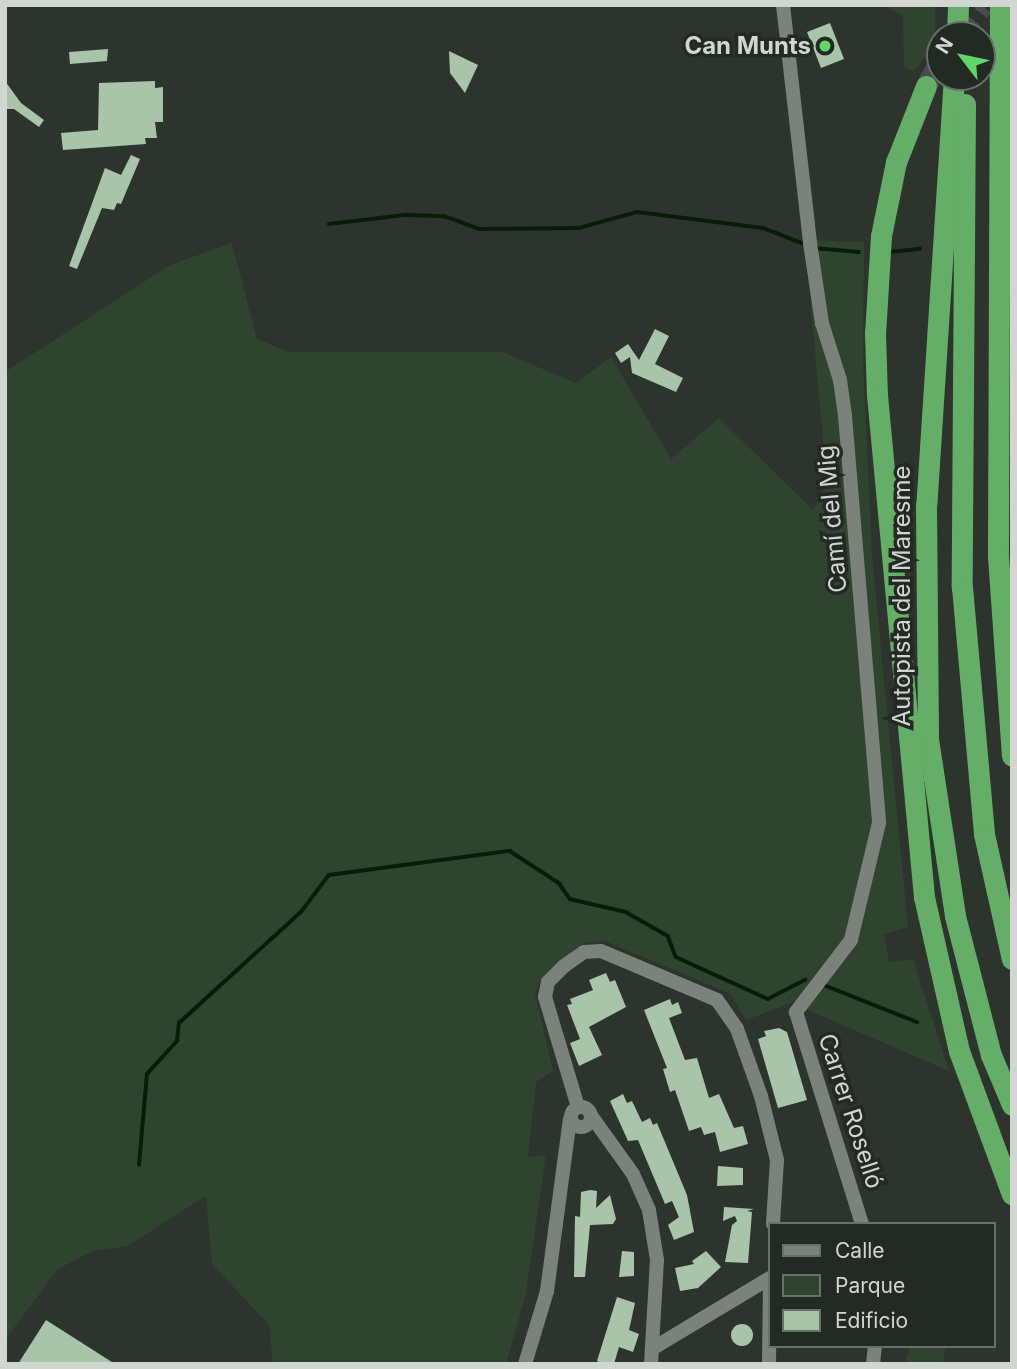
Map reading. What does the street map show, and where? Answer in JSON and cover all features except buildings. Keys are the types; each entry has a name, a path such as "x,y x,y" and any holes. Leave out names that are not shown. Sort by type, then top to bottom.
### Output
{"highway":[{"path":"1000,5 998,556 1012,756"},
{"path":"1011,5 1012,103"},
{"path":"926,86 905,131 889,188 881,236 875,333 917,842 934,949 952,1026 1012,1194"},
{"name":"Autopista del Maresme","path":"953,91 926,505 926,701 940,836 955,916 991,1055 1012,1105"},
{"path":"964,91 962,587 984,834 1012,959"},
{"path":"917,842 926,701"}],"street":[{"name":"Camí del Mig","path":"783,5 810,243 822,323 845,416 879,823 851,940 796,1012"},
{"path":"525,1364 547,1291 564,1158 581,1119 575,1086 558,1046 546,989 564,966 584,952 601,951 723,1004 746,1049 777,1160 773,1222"},
{"name":"Carrer Roselló","path":"796,1012 861,1222"},
{"path":"581,1119 611,1142 633,1174 652,1222 657,1260 655,1347 651,1364"},
{"path":"655,1347 768,1280"}],"green space":[{"path":"884,5 935,5 935,21 926,21 926,55 914,72 904,67 903,16"},
{"path":"805,240 864,242 863,359 872,556 908,927 884,934 889,962 913,959 949,1071 792,1003 746,1020 731,994 605,941 583,943 541,979 535,993 553,1071 536,1082 528,1157 546,1155 525,1298 506,1364 273,1364 269,1325 212,1264 206,1196 127,1246 93,1251 58,1269 5,1340 5,372 170,265 232,243 257,339 288,352 502,352 576,383 611,357 671,459 719,418 813,510 827,484"},
{"path":"909,1348 946,1348 942,1364 905,1364"}],"waterway":[{"path":"329,224 406,215 444,216 479,229 579,228 637,212 763,228 807,245"},
{"path":"814,248 859,252"},
{"path":"890,252 920,249"},
{"path":"139,1165 147,1074 177,1041 179,1023 301,912 329,875 510,851 559,883 570,899 626,912 668,936 676,957 768,999 805,980"},
{"path":"826,986 917,1022"}],"tunnel":[{"path":"970,21 983,5"}],"place":[{"name":"Can Munts","path":"825,46"}]}
